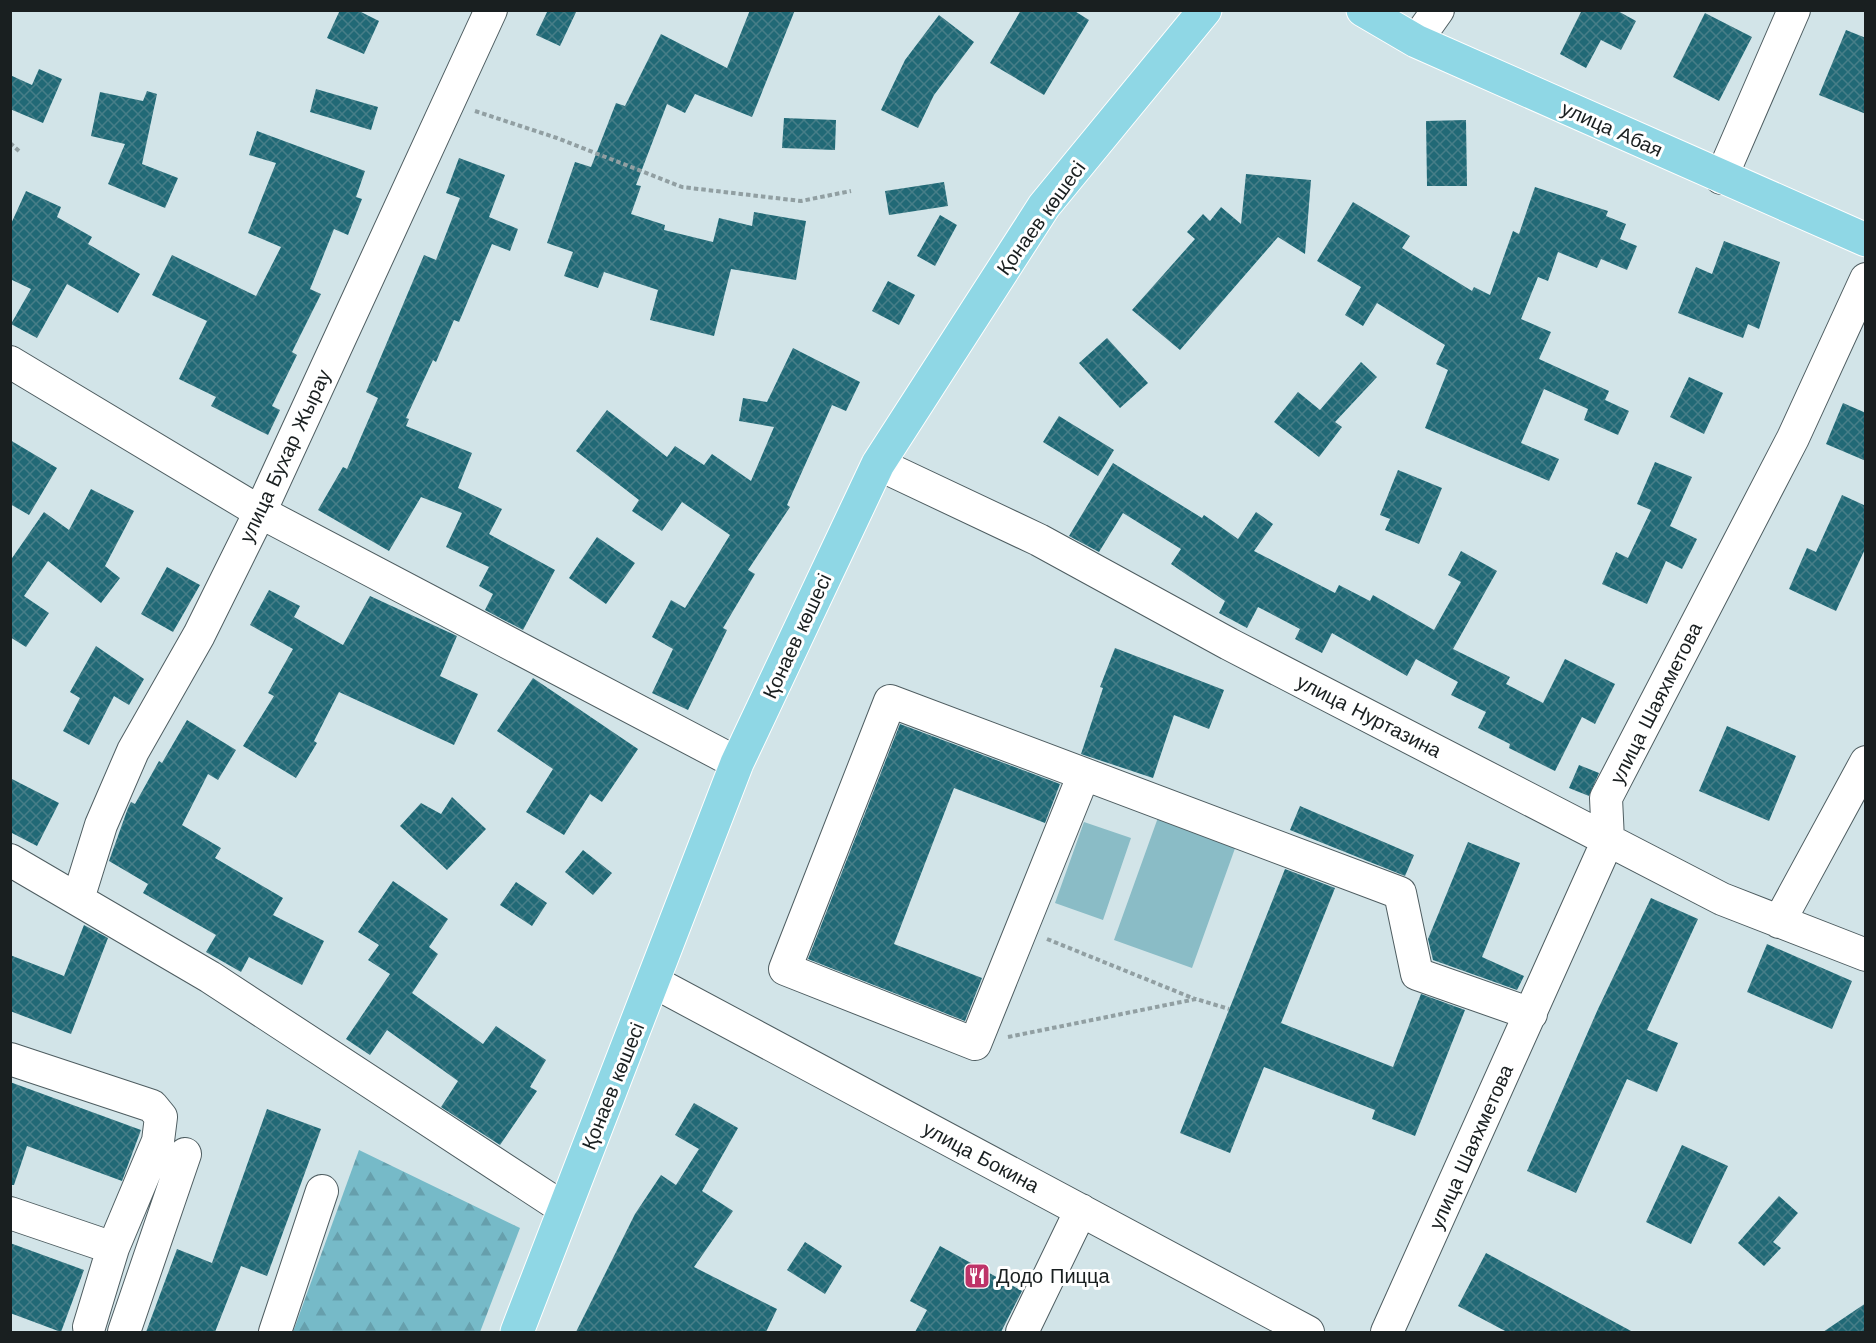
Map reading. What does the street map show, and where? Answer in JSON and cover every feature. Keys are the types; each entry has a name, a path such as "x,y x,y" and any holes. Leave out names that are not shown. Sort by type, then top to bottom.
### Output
{"main road":[{"name":"Қонаев көшесі","path":"517,1332 563,1208 654,982 737,763 878,464 1044,206 1205,10"},
{"name":"улица Абая","path":"1362,10 1416,41 1721,178 1866,240"}],"street":[{"name":"улица Бухар Жырау","path":"78,899 101,825 133,751 199,635 260,512 491,10"},
{"path":"1416,41 1438,10"},
{"path":"1721,178 1794,10"},
{"name":"улица Шаяхметова","path":"1388,1332 1608,840 1606,798 1793,438 1866,279"},
{"path":"10,362 260,512 737,763"},
{"name":"улица Нуртазина","path":"878,464 1039,540 1239,649 1722,899 1866,955"},
{"path":"1084,774 975,1044 785,969 890,701 1084,774 1400,893 1417,974 1531,1014"},
{"path":"1779,922 1866,762"},
{"path":"10,860 210,977 563,1208"},
{"name":"улица Бокина","path":"654,982 1308,1332"},
{"path":"10,1059 152,1106 161,1117 158,1141 113,1248 89,1327"},
{"path":"124,1332 185,1154"},
{"path":"275,1332 321,1191"},
{"path":"1022,1332 1081,1210"},
{"path":"10,1213 113,1248"}],"path":[{"path":"448,102 557,138 682,187 801,201 851,191"},
{"path":"10,143 19,151"},
{"path":"1022,928 1196,999 1229,1009"},
{"path":"975,1044 1196,999"}],"green space":[{"path":"359,1150 520,1228 480,1332 293,1332"}],"shaded area":[{"path":"1160,812 1238,840 1192,968 1114,940"},
{"path":"1084,822 1131,838 1103,920 1055,903"}],"building":[{"path":"340,10 357,10 379,21 364,54 327,38"},
{"path":"548,10 577,10 560,46 536,35"},
{"path":"750,10 795,10 752,117 695,94 685,113 667,104 636,185 641,186 631,214 665,225 664,230 713,242 719,218 752,226 754,212 806,221 796,280 731,269 714,336 650,320 658,290 604,272 598,288 564,276 573,252 547,243 575,162 591,167 616,103 625,106 661,34 727,68"},
{"path":"1021,10 1073,10 1089,20 1044,95 990,63"},
{"path":"1582,10 1616,10 1636,21 1621,50 1601,40 1586,68 1560,54"},
{"path":"1705,13 1752,37 1719,101 1673,77"},
{"path":"939,15 974,42 934,95 918,128 881,110 905,60"},
{"path":"1846,30 1866,38 1866,114 1819,95"},
{"path":"39,69 62,79 43,123 10,109 10,75 32,85"},
{"path":"316,89 378,107 371,130 310,112"},
{"path":"147,91 157,94 142,164 178,178 165,208 108,184 125,144 91,136 100,92 143,101"},
{"path":"784,118 836,120 835,150 782,148"},
{"path":"1466,120 1467,186 1427,186 1426,121"},
{"path":"257,131 365,171 356,197 362,199 348,235 334,229 310,289 321,294 292,352 297,355 272,406 280,410 268,435 211,406 216,397 179,379 207,321 152,295 172,255 256,296 281,247 248,233 276,163 249,155"},
{"path":"459,158 505,175 489,217 518,229 510,251 492,244 459,322 454,320 436,362 433,360 406,418 409,419 406,426 472,453 458,488 502,509 489,534 555,570 523,630 485,610 493,594 479,586 489,567 446,547 462,513 421,497 389,551 318,510 343,467 347,469 378,398 366,392 424,255 436,260 460,198 446,193"},
{"path":"1246,174 1311,180 1305,254 1278,237 1180,350 1132,310 1195,239 1187,232 1203,214 1210,221 1221,207 1241,224"},
{"path":"944,182 948,206 889,215 885,191"},
{"path":"1535,187 1608,211 1606,216 1626,224 1620,239 1637,246 1627,270 1601,259 1597,268 1558,252 1548,281 1538,277 1521,319 1551,332 1539,359 1609,391 1605,400 1629,411 1618,435 1584,420 1588,409 1544,389 1521,443 1559,459 1549,481 1425,428 1448,370 1436,364 1445,345 1377,303 1363,326 1345,315 1361,287 1317,261 1353,202 1410,236 1402,248 1472,291 1474,287 1490,295 1513,231 1519,234"},
{"path":"26,191 61,207 57,217 92,237 88,244 140,274 118,313 67,284 37,338 11,324 31,289 10,279 10,226"},
{"path":"940,215 957,225 935,266 917,256"},
{"path":"1724,241 1780,262 1759,329 1748,324 1743,338 1678,313 1696,267 1712,274"},
{"path":"888,281 915,295 899,325 872,311"},
{"path":"1107,338 1148,383 1120,408 1079,363"},
{"path":"793,348 860,382 846,411 832,405 787,505 790,507 748,570 755,574 723,628 727,630 688,710 652,693 673,649 652,637 671,600 685,608 730,535 682,502 662,531 632,511 639,500 576,451 607,410 667,457 675,446 704,465 712,454 751,481 774,427 739,421 743,398 767,402"},
{"path":"1361,362 1377,377 1335,422 1342,427 1319,457 1274,422 1298,392 1320,410"},
{"path":"1689,377 1723,393 1704,434 1670,417"},
{"path":"1843,403 1866,413 1866,461 1826,444"},
{"path":"1059,416 1114,450 1098,476 1043,442"},
{"path":"10,440 57,468 29,515 10,504"},
{"path":"1655,462 1692,477 1670,526 1697,539 1682,569 1666,561 1647,604 1602,584 1616,552 1628,558 1651,510 1637,504"},
{"path":"1113,463 1202,518 1204,515 1238,539 1256,512 1273,524 1254,551 1335,593 1339,585 1370,601 1373,595 1434,630 1461,582 1448,575 1461,551 1497,571 1453,649 1510,677 1506,684 1543,703 1565,659 1615,684 1595,724 1582,717 1555,771 1509,748 1510,744 1478,728 1486,712 1451,695 1458,682 1416,659 1407,676 1332,633 1322,653 1295,639 1300,629 1258,607 1247,628 1219,613 1225,601 1171,564 1181,549 1123,513 1099,552 1069,536"},
{"path":"1398,470 1442,488 1419,544 1385,530 1390,519 1380,515"},
{"path":"91,489 134,511 105,566 120,578 101,603 48,561 24,596 49,613 26,647 10,637 10,561 44,512 69,530"},
{"path":"1842,495 1866,506 1866,547 1836,611 1789,589 1807,548 1816,552"},
{"path":"597,537 635,563 606,604 569,578"},
{"path":"167,567 200,585 173,632 141,614"},
{"path":"269,590 300,606 294,617 343,645 370,596 457,636 440,676 478,694 454,745 339,692 314,741 317,743 296,778 243,746 274,696 268,693 293,649 250,625"},
{"path":"96,646 144,679 129,705 114,696 89,745 63,731 80,698 70,692"},
{"path":"1115,648 1224,690 1209,729 1174,715 1153,778 1081,754 1103,688 1100,687"},
{"path":"533,678 638,749 602,802 590,794 564,835 526,812 553,769 497,731"},
{"path":"187,720 236,750 218,780 208,774 182,825 221,848 215,858 283,898 273,915 324,941 302,985 249,957 241,972 206,952 216,935 143,893 148,884 109,861 131,802 135,804 159,761 162,763"},
{"path":"900,724 1060,784 1045,823 954,788 894,944 982,978 965,1021 808,959"},
{"path":"1727,726 1796,756 1769,821 1699,791"},
{"path":"1579,765 1599,773 1589,796 1569,788"},
{"path":"10,778 59,803 37,846 10,832"},
{"path":"452,797 486,829 447,870 400,826 421,803 441,814"},
{"path":"1300,806 1414,855 1405,876 1290,830"},
{"path":"1468,842 1520,863 1482,957 1524,976 1517,990 1433,960 1428,939"},
{"path":"583,850 612,873 593,895 565,872"},
{"path":"1285,869 1335,888 1281,1023 1393,1067 1421,994 1465,1010 1415,1136 1372,1119 1375,1110 1264,1067 1230,1153 1180,1133"},
{"path":"393,881 448,919 429,947 438,954 412,993 483,1044 496,1026 546,1060 530,1087 537,1091 500,1145 441,1107 458,1081 387,1030 370,1055 346,1039 390,974 368,960 379,945 358,932"},
{"path":"516,882 547,903 532,926 500,905"},
{"path":"1651,898 1698,919 1647,1030 1678,1043 1657,1092 1627,1079 1576,1193 1527,1171 1598,1009"},
{"path":"84,925 108,938 71,1034 10,1011 10,955 64,976"},
{"path":"1767,944 1852,981 1832,1029 1747,992"},
{"path":"10,1082 141,1130 122,1181 27,1146 14,1185 10,1185"},
{"path":"694,1103 738,1128 702,1191 733,1211 694,1267 777,1309 766,1332 576,1332 635,1214 661,1175 676,1185 699,1149 675,1135"},
{"path":"267,1109 321,1129 267,1276 241,1266 215,1332 146,1332 177,1249 212,1263"},
{"path":"1682,1145 1728,1166 1691,1244 1646,1222"},
{"path":"1779,1196 1798,1213 1773,1242 1781,1248 1764,1266 1738,1243"},
{"path":"805,1242 842,1266 825,1294 787,1270"},
{"path":"10,1243 84,1270 61,1332 10,1313"},
{"path":"940,1246 1022,1291 1001,1332 915,1332 927,1310 910,1301"},
{"path":"1486,1253 1633,1332 1507,1332 1458,1306"},
{"path":"1866,1303 1866,1332 1823,1332"}],"place":[{"name":"Додо Пицца","path":"977,1276"}]}
